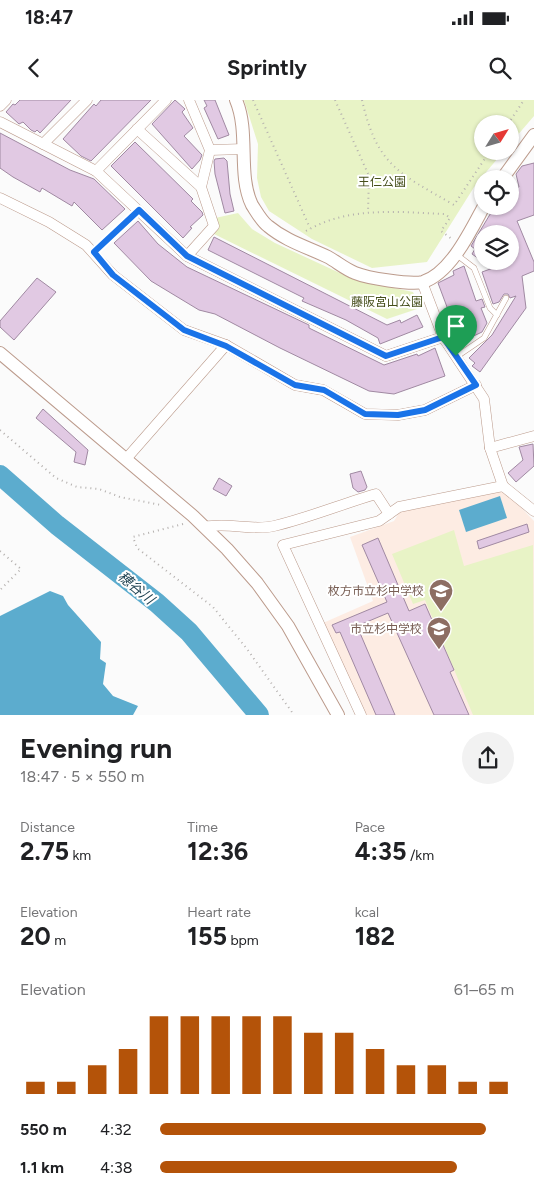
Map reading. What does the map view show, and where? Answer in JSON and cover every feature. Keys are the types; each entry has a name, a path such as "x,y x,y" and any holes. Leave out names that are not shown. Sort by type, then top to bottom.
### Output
{"street":[{"path":"0,106 6,100"},
{"path":"43,144 87,100"},
{"path":"96,170 166,100"},
{"path":"189,100 210,150 201,187"},
{"path":"236,100 242,115 246,182 252,203 265,225 290,242 328,257 355,273 405,282 422,282 437,273 459,250 479,215"},
{"path":"0,122 96,170 187,256 386,356 443,337"},
{"path":"136,129 201,187 214,226 187,256"},
{"path":"509,170 532,141"},
{"path":"210,150 244,149"},
{"path":"0,198 28,214 49,222 94,252 113,275 184,330 226,346 295,385 324,390 365,414 398,415 425,410 476,385"},
{"path":"422,282 443,337 484,399 490,448 503,486 534,511"},
{"path":"126,459 226,346"},
{"path":"0,353 205,527 227,549 271,601 288,626 338,715"},
{"path":"490,448 534,436"},
{"path":"361,715 283,545 379,521 399,507 503,486"},
{"path":"205,527 217,524 254,528 273,526 376,494 389,514"},
{"path":"321,686 332,715"},
{"path":"321,686 343,715"}],"lane":[{"path":"459,250 474,268 490,308 497,315"},
{"path":"456,356 484,338 506,298"}],"path":[{"path":"253,100 310,228"},
{"path":"335,100 369,176 368,212"},
{"path":"362,100 367,124 378,148 390,165 454,205 484,160"},
{"path":"514,115 524,100"},
{"path":"94,252 139,210"},
{"path":"306,231 357,213 445,214 450,218 441,232 459,250"},
{"path":"0,430 56,478 77,487 99,489 120,497 165,506"},
{"path":"178,518 184,525 133,537 136,548 213,607 247,649 294,715"},
{"path":"0,551 21,569 0,590"}],"shaded area":[{"name":"枚方市立杉中学校","path":"500,489 505,491 534,521 534,715 366,715 323,623 373,601 350,537 394,521 400,511"}],"green space":[{"name":"王仁公園","path":"244,100 534,100 534,116 519,134 519,115 474,115 474,160 496,160 488,170 474,170 474,187 427,262 372,268 312,239 269,211 261,197 257,178 258,144"},
{"name":"藤阪宮山公園","path":"238,213 252,229 275,243 355,280 413,292 420,308 387,319 214,234 217,226 215,218"},
{"path":"454,530 464,566 533,545 534,715 473,715 425,600 413,604 392,554"}],"water":[{"path":"500,496 507,518 466,532 459,510"},
{"path":"50,591 63,596 68,605 101,642 100,659 106,663 103,684 113,696 138,706 133,715 0,715 0,616"}],"building":[{"path":"20,100 71,100 40,133 37,130 35,132 31,130 23,122 19,124 6,112 13,104 15,105"},
{"path":"101,100 151,100 91,161 81,156 63,139 94,104 96,106"},
{"path":"175,100 185,109 182,112 193,128 184,136 202,155 192,169 152,124"},
{"path":"204,100 215,100 229,135 218,139 204,108 207,106"},
{"path":"0,133 70,170 94,179 125,209 102,230 74,202 72,206 42,188 40,192 13,177 0,168"},
{"path":"135,142 193,199 191,201 202,212 203,215 190,227 192,228 183,238 111,166"},
{"path":"224,158 227,161 230,194 234,211 225,213 215,174 214,161 215,159"},
{"path":"534,163 534,215 517,221 519,225 484,225 490,215 519,215 519,170 522,166"},
{"path":"138,221 158,244 187,267 309,325 309,328 384,365 417,354 418,356 435,348 445,376 394,394 369,391 215,314 199,310 151,281 114,243"},
{"path":"519,226 534,262 534,271 522,276 526,308 480,372 472,366 475,363 469,358 492,335 516,296 510,298 508,294 504,294 499,302 493,304 482,272 488,270 519,270"},
{"path":"214,237 387,325 400,320 401,323 417,315 423,327 380,344 378,338 346,320 302,301 304,298 208,250"},
{"path":"464,266 476,301 482,299 485,307 481,308 487,323 482,332 461,342 457,331 460,330 454,314 450,315 438,283 454,275 453,271"},
{"path":"37,278 56,292 14,340 0,327 0,321"},
{"path":"43,409 88,450 85,465 74,462 76,452 36,418"},
{"path":"533,444 534,466 516,482 508,473 523,460 519,447"},
{"path":"361,471 367,487 365,490 358,492 353,488 350,474"},
{"path":"219,478 232,486 226,496 213,489"},
{"path":"527,524 529,532 479,549 477,541"},
{"path":"378,538 409,611 425,604 454,670 450,672 469,715 434,715 388,613 357,626 395,715 376,715 340,632 336,633 332,625 387,602 362,545"}],"waterway":[{"name":"穂谷川","path":"0,475 57,525 157,603 189,632 259,715"}],"place":[{"name":"枚方市立杉中学校","path":"441,612"},
{"name":"市立杉中学校","path":"439,650"}],"route":[{"path":"139,210 187,256 386,356 443,337 456,356 476,385 425,410 398,415 365,414 324,390 295,385 226,346 184,330 113,275 94,252 139,210"}]}
